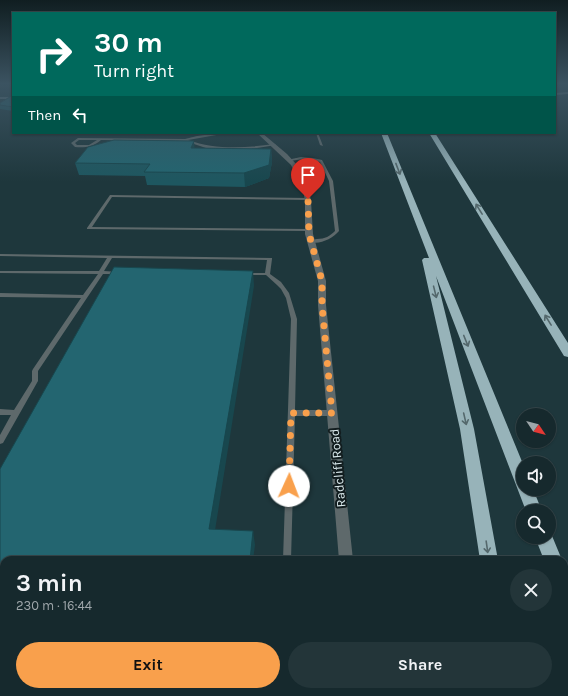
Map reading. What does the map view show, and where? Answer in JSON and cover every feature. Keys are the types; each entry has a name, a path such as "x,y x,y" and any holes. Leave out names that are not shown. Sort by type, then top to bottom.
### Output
{"highway":[{"path":"384,134 516,466"},
{"path":"433,134 568,353"},
{"path":"416,214 467,429 488,556"},
{"path":"547,544 551,556"}],"street":[{"name":"Radcliff Road","path":"260,134 289,160 301,178 308,199 308,230 322,281 322,305 346,556"}],"lane":[{"path":"100,139 94,144 87,146 76,146 73,143 78,139 100,139 185,140 197,136 217,134"},
{"path":"317,134 322,145"},
{"path":"185,140 196,144 228,149 250,149 274,145"},
{"path":"289,160 313,158 321,161 331,181 337,231 331,238 319,241 310,241"},
{"path":"308,199 111,196 89,228 308,230"},
{"path":"0,255 270,259 267,274"},
{"path":"0,441 35,381 35,371 101,273 110,257"},
{"path":"0,272 125,273"},
{"path":"243,274 267,274 279,282 288,295 294,319 287,556"},
{"path":"0,295 85,297"},
{"path":"0,412 16,413"},
{"path":"291,413 332,413"}],"building":[{"path":"114,140 194,141 191,148 271,149 269,165 244,173 144,172 150,164 75,163 88,147"},
{"path":"114,267 253,271 209,529 253,531 250,556 0,556 0,469"}],"route":[{"path":"289,486 291,413 332,413 322,305 322,281 309,234 308,199"}]}
